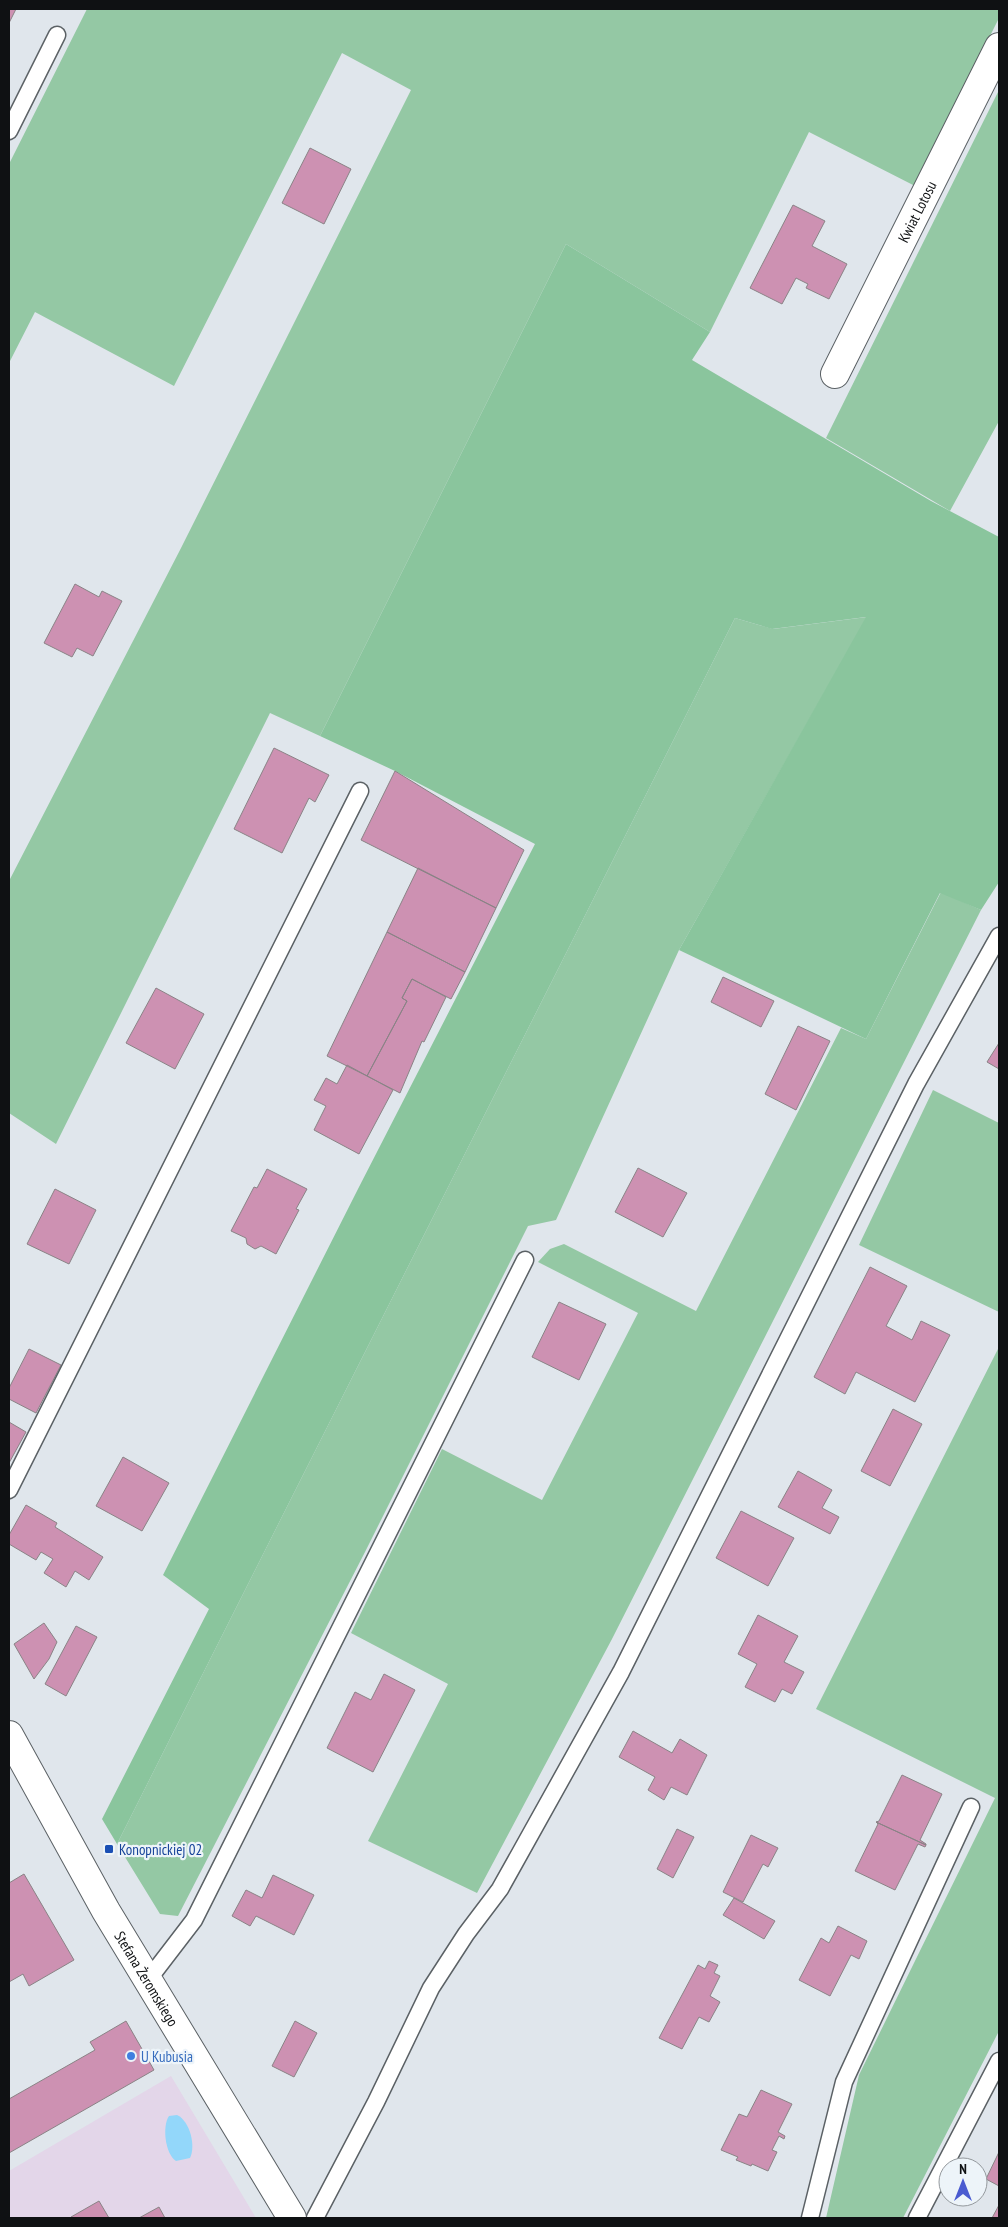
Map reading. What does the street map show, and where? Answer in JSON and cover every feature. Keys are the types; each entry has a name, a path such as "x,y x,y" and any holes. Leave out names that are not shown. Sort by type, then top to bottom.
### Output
{"street":[{"name":"Kwiat Lotosu","path":"835,374 999,47"},
{"name":"Stefana Żeromskiego","path":"9,1737 106,1912 292,2218"}],"lane":[{"path":"9,130 57,35"},
{"path":"9,1490 360,791"},
{"path":"315,2218 376,2102 431,1988 466,1934 500,1889 621,1672 916,1084 999,936"},
{"path":"148,1980 194,1920 525,1260"},
{"path":"810,2218 844,2082 971,1807"},
{"path":"917,2218 999,2061"}],"shaded area":[{"path":"171,2076 256,2218 9,2218 9,2171"}],"green space":[{"path":"87,9 999,9 999,18 915,186 809,132 710,332 566,244 320,736 270,713 56,1144 9,1113 9,881 180,550 411,90 342,53 174,386 35,312 9,363 9,164"},
{"path":"999,90 999,421 950,511 826,438"},
{"path":"566,244 710,332 692,360 931,501 999,537 999,882 981,910 940,893 866,1039 679,950 866,617 772,629 735,618 117,1844 102,1819 209,1609 163,1575 535,844 395,771 320,736"},
{"path":"867,617 679,950 556,1220 528,1226 365,1552 178,1916 160,1914 117,1844 735,618 773,629"},
{"path":"941,892 981,910 612,1639 477,1893 368,1841 448,1684 351,1633 442,1449 542,1500 638,1313 538,1262 550,1249 564,1244 696,1311 841,1028 866,1039"},
{"path":"933,1090 999,1123 999,1312 859,1245"},
{"path":"999,1347 999,2031 903,2218 826,2218 859,2075 995,1798 816,1709"}],"water":[{"path":"177,2115 182,2118 191,2134 192,2153 190,2158 176,2161 169,2152 165,2133 169,2116"}],"building":[{"path":"9,9 16,9 9,23"},
{"path":"310,148 351,169 324,224 282,203"},
{"path":"793,205 825,221 812,246 847,264 829,299 806,288 808,284 796,278 782,304 750,288"},
{"path":"75,584 99,597 102,591 122,601 93,656 77,648 72,657 44,643"},
{"path":"274,748 329,775 315,802 309,798 282,853 234,829"},
{"path":"395,771 524,850 496,908 361,840"},
{"path":"418,868 496,908 465,972 387,932"},
{"path":"387,932 465,972 451,999 412,979 402,998 407,1001 367,1076 327,1056"},
{"path":"723,977 774,1001 761,1027 711,1002"},
{"path":"412,979 446,997 424,1042 422,1041 400,1093 367,1076 407,1001 402,998"},
{"path":"156,988 204,1014 175,1069 126,1043"},
{"path":"798,1026 830,1041 796,1110 765,1094"},
{"path":"999,1043 999,1069 987,1062"},
{"path":"347,1065 393,1090 359,1154 314,1130 326,1106 314,1100 326,1078 337,1084"},
{"path":"638,1168 687,1193 663,1237 615,1212"},
{"path":"267,1169 307,1189 296,1209 299,1210 276,1254 261,1246 255,1249 247,1244 246,1238 231,1231 254,1187 257,1188"},
{"path":"55,1189 96,1210 69,1264 27,1244"},
{"path":"870,1267 907,1286 886,1326 912,1340 921,1321 950,1335 915,1402 856,1372 845,1394 814,1377"},
{"path":"559,1302 606,1324 579,1380 532,1357"},
{"path":"29,1349 61,1365 36,1413 9,1399 9,1388"},
{"path":"893,1409 922,1424 890,1486 861,1471"},
{"path":"9,1422 26,1432 9,1463"},
{"path":"123,1457 169,1483 142,1531 96,1506"},
{"path":"798,1471 832,1490 822,1508 839,1517 830,1534 778,1507"},
{"path":"26,1505 57,1523 55,1527 103,1557 89,1580 75,1571 66,1587 44,1573 53,1559 41,1552 36,1560 9,1544 9,1535"},
{"path":"741,1511 794,1538 768,1586 716,1558"},
{"path":"758,1615 798,1636 784,1662 804,1672 792,1694 782,1689 775,1702 745,1687 757,1664 738,1654"},
{"path":"44,1623 57,1642 49,1659 34,1679 14,1644"},
{"path":"76,1626 97,1637 66,1696 45,1684"},
{"path":"384,1674 415,1690 373,1772 327,1748 355,1692 371,1700"},
{"path":"633,1731 672,1753 680,1739 707,1755 687,1795 671,1787 664,1800 648,1790 655,1777 619,1757"},
{"path":"902,1775 942,1794 920,1840 926,1845 876,1822 879,1821"},
{"path":"876,1822 926,1845 925,1847 918,1844 895,1890 855,1871 878,1824"},
{"path":"677,1829 694,1837 673,1878 657,1869"},
{"path":"751,1835 778,1848 768,1867 763,1864 743,1902 723,1892"},
{"path":"24,1874 74,1960 29,1986 23,1974 9,1982 9,1883"},
{"path":"273,1875 314,1895 294,1935 256,1916 250,1926 232,1916 246,1890 262,1898"},
{"path":"734,1898 775,1921 764,1939 723,1915"},
{"path":"838,1926 867,1941 859,1959 851,1955 830,1996 799,1980 821,1938 829,1943"},
{"path":"709,1961 718,1965 714,1973 720,1976 710,1996 720,2002 709,2022 699,2017 682,2049 659,2038 698,1965 705,1969"},
{"path":"126,2021 154,2070 9,2153 9,2099 95,2050 90,2042"},
{"path":"295,2021 317,2033 294,2077 272,2066"},
{"path":"761,2090 792,2104 778,2132 785,2136 784,2139 779,2136 772,2150 777,2152 768,2171 736,2160 738,2157 721,2150 739,2114 747,2117"},
{"path":"999,2152 999,2186 988,2180 988,2175"},
{"path":"99,2201 109,2218 71,2217"},
{"path":"999,2205 999,2218 992,2218"},
{"path":"159,2207 165,2218 139,2218"}],"place":[{"name":"Konopnickiej 02","path":"109,1849"},
{"name":"U Kubusia","path":"131,2056"}]}
